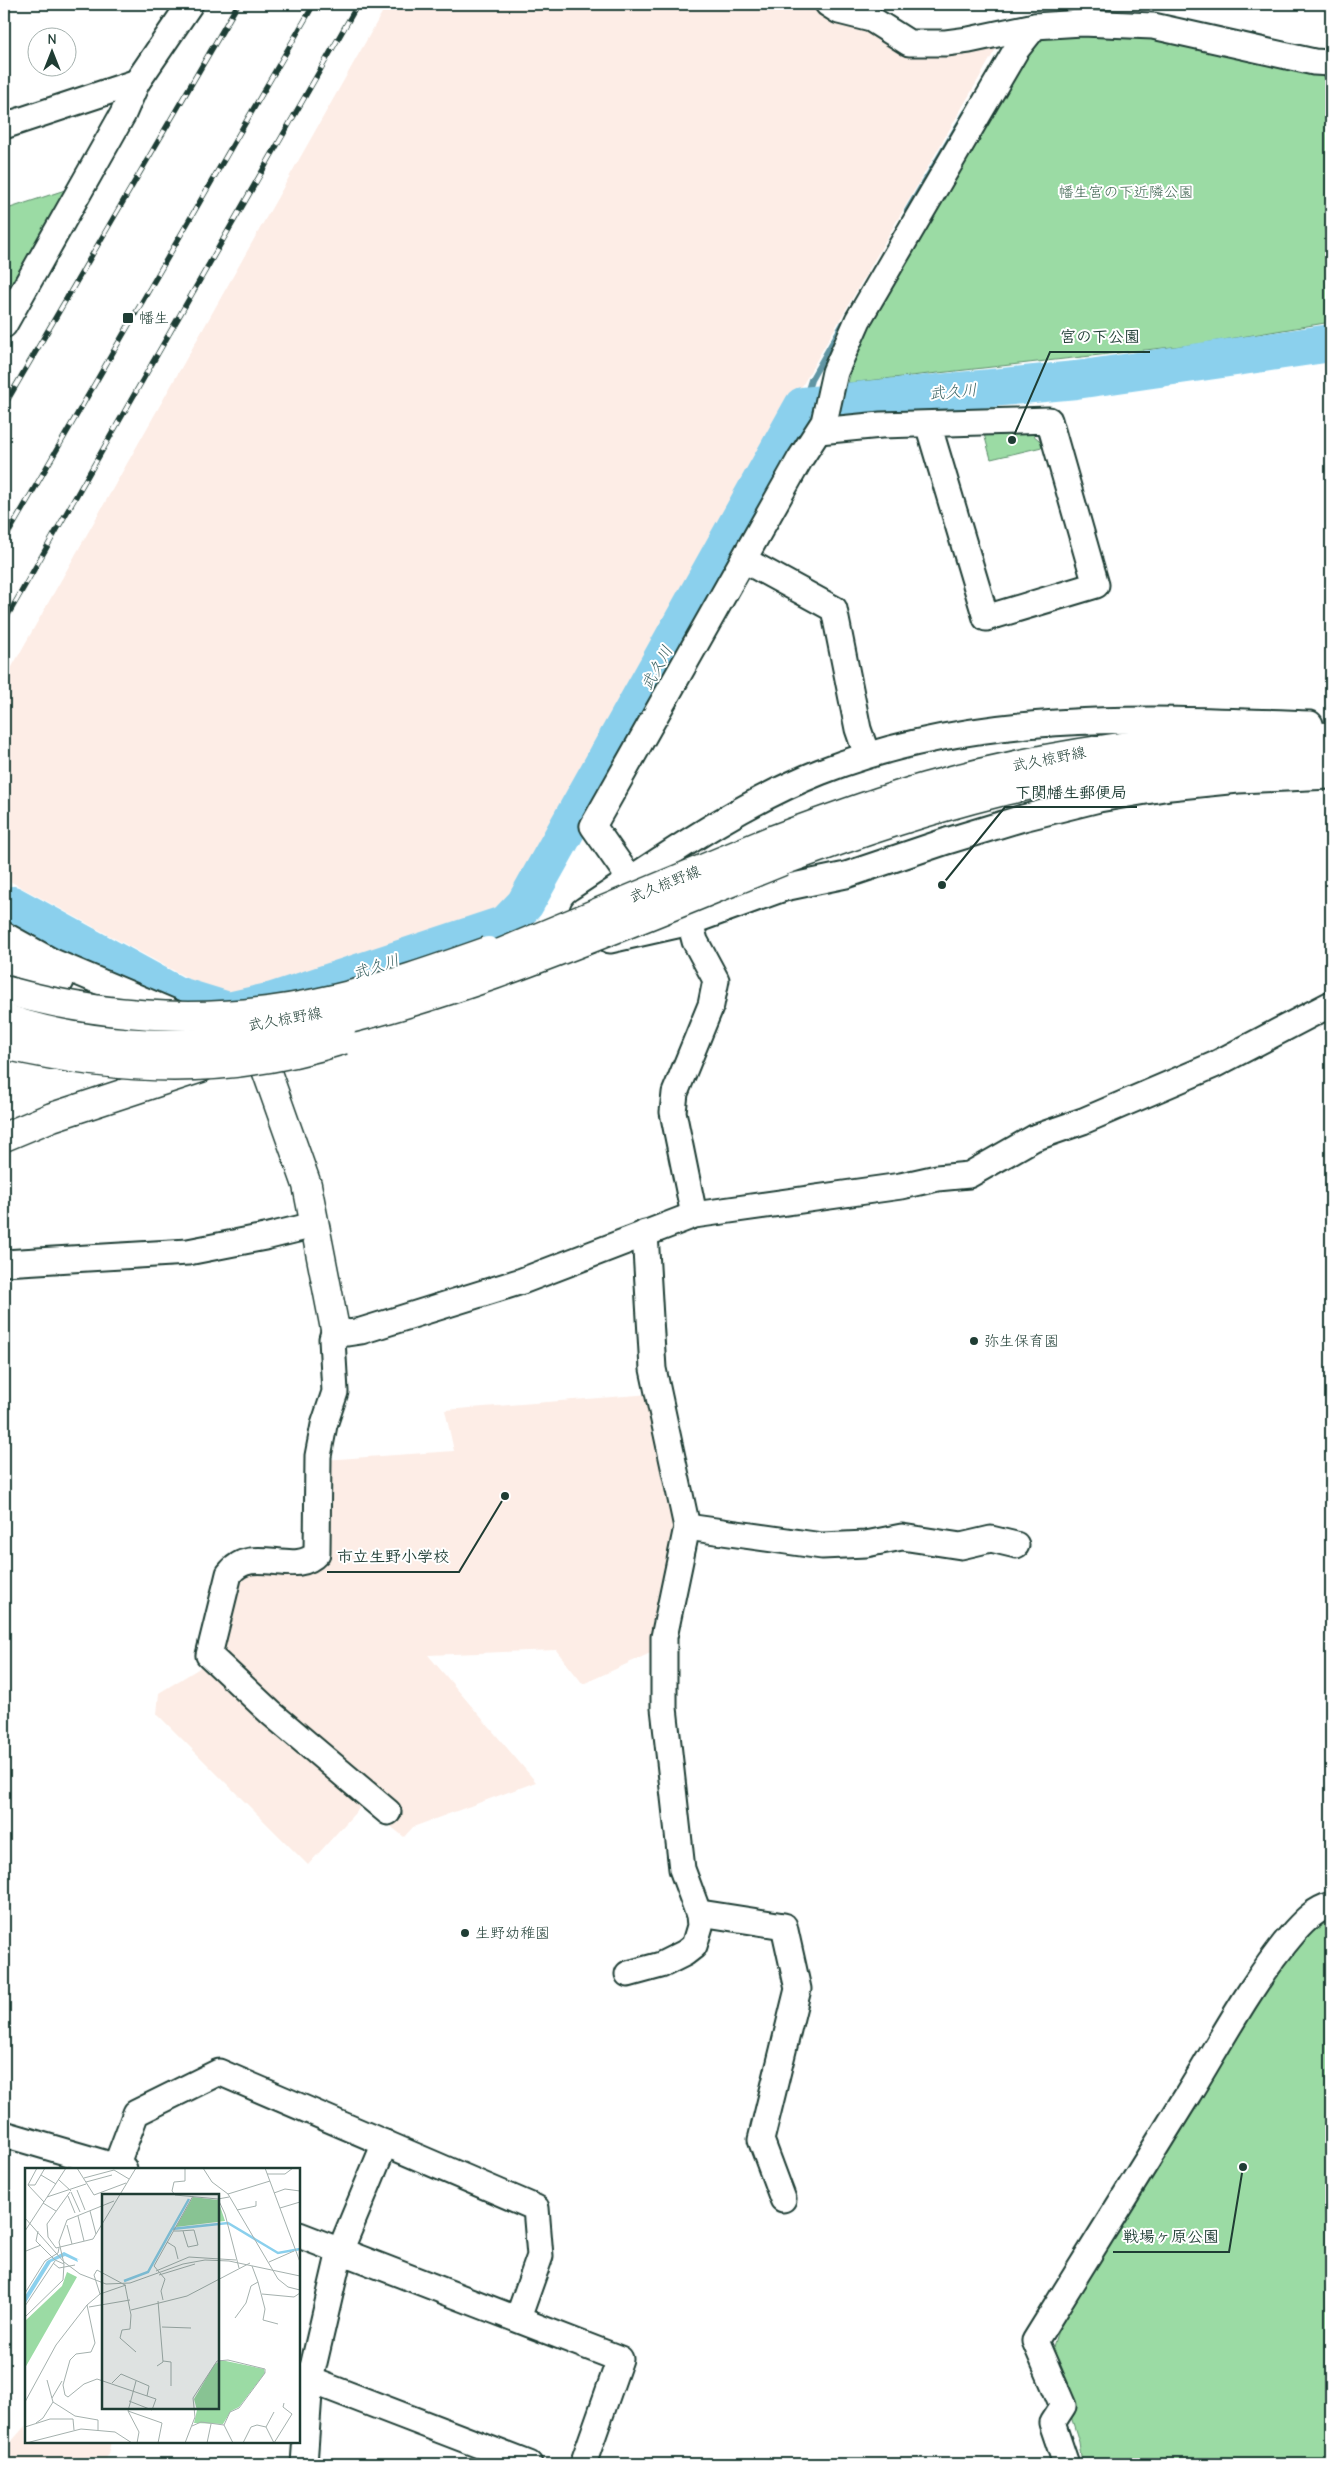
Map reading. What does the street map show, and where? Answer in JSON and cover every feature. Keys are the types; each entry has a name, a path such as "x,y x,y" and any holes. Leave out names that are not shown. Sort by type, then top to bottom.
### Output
{"main road":[{"name":"武久椋野線","path":"4,1018 42,1031 122,1042 208,1044 273,1036 391,1010 925,787 1054,757 1179,741 1245,737 1331,737"},
{"name":"武久椋野線","path":"778,850 932,810 1060,780 1182,764 1248,762 1331,763"},
{"name":"武久椋野線","path":"4,1012 141,1029 207,1032 272,1022 386,998 576,933"},
{"path":"4,990 65,1005 109,1013 150,1016 240,1014 333,999 576,933"},
{"path":"4,1045 53,1056 134,1066 191,1066 257,1060 340,1041 380,1028 463,996 576,933"},
{"path":"4,1138 52,1117 259,1050 442,986"},
{"path":"259,1050 301,1164 334,1329"}],"street":[{"path":"4,325 118,123 137,82 190,4"},
{"path":"828,4 838,11 871,19 909,43 961,41 1035,26 1082,23 1153,26 1314,62 1331,63"},
{"path":"694,1215 673,1112 675,1093 711,1005 716,980 695,941 690,922 630,880 593,826 822,426 834,384 835,372 858,320 1016,50 1035,26"},
{"path":"4,126 137,82"},
{"path":"822,426 1049,420 1096,584 986,618 928,424"},
{"path":"744,560 834,609 858,729 867,755"},
{"path":"442,986 510,954 689,841 776,791 819,772 903,744 993,727 1043,724 1173,720 1331,725"},
{"path":"442,986 515,962 690,922 784,888 846,875 946,841 1023,818 1099,799 1170,787 1238,780 1331,776"},
{"path":"4,935 51,961 259,1050"},
{"path":"4,959 175,1025 259,1050"},
{"path":"388,1812 272,1714 209,1655 229,1574 233,1568 242,1562 258,1560 300,1563 310,1560 317,1553 318,1456 324,1425 334,1392 332,1339 334,1329 348,1334 361,1331 522,1281 694,1215 900,1186 937,1178 969,1175 1034,1138 1082,1121 1214,1065 1331,1004"},
{"path":"4,1263 188,1252 314,1225"},
{"path":"628,1974 661,1965 694,1946 700,1926 699,1915 682,1868 664,1708 664,1637 687,1527 653,1369 645,1233"},
{"path":"687,1527 721,1530 799,1545 866,1544 902,1537 960,1546 991,1539 1016,1545"},
{"path":"1066,2464 1052,2423 1063,2406 1035,2341 1259,1980 1277,1954 1306,1920 1312,1914 1331,1906"},
{"path":"699,1915 707,1914 784,1926 798,1989 761,2140 784,2200"},
{"path":"4,2134 120,2168 136,2113 219,2072 536,2208 540,2256 518,2318"},
{"path":"304,2464 310,2380 340,2251 385,2143"},
{"path":"300,2235 620,2358 583,2464"},
{"path":"310,2380 528,2464"}],"shaded area":[{"path":"387,4 821,4 883,32 1001,40 823,349 511,901 498,916 481,922 222,997 4,878 4,681"},
{"path":"651,1394 679,1514 657,1650 583,1684 556,1650 428,1655 536,1782 413,1827 404,1837 363,1804 308,1865 157,1714 159,1693 198,1669 215,1651 238,1570 313,1570 323,1460 454,1451 445,1410"},
{"path":"25,2426 25,2443 111,2443 105,2464 4,2464 4,2450"}],"green space":[{"name":"幡生宮の下近隣公園","path":"1135,31 1323,73 1331,88 1331,322 1199,344 848,383 864,325 1036,40 1053,36"},
{"path":"68,189 4,304 4,210"},
{"path":"984,434 1032,434 1046,446 991,459"},
{"path":"1331,1919 1331,2464 1082,2464 1079,2442 1052,2356 1059,2328 1085,2280 1280,1966 1297,1943"}],"building":[{"path":"1329,210 1331,210 1331,272 1328,272 1325,226 1330,226"}],"waterway":[{"path":"907,211 966,112"},
{"path":"803,406 811,380 844,322"},
{"name":"武久川","path":"12,905 176,995 228,1011 273,1001 506,924 525,904 803,406 1076,380 1331,343"}],"railway":[{"path":"4,406 238,4"},
{"path":"4,541 314,4"},
{"path":"4,622 358,4"}],"place":[{"name":"幡生","path":"128,318"},
{"name":"宮の下公園","path":"1012,440"},
{"name":"下関幡生郵便局","path":"942,885"},
{"name":"弥生保育園","path":"974,1341"},
{"name":"市立生野小学校","path":"505,1496"},
{"name":"生野幼稚園","path":"465,1933"},
{"name":"戦場ヶ原公園","path":"1243,2167"}]}
